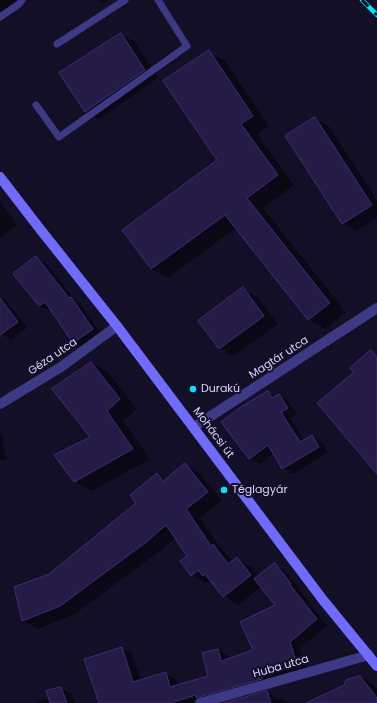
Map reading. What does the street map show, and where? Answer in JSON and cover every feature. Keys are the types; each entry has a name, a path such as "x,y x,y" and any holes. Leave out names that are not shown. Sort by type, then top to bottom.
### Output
{"main road":[{"name":"Mohácsi út","path":"0,176 194,427 323,600 377,666"}],"street":[{"name":"Magtár utca","path":"194,427 377,308"},
{"name":"Géza utca","path":"0,404 61,368 117,326"},
{"name":"Huba utca","path":"200,703 369,655"}],"lane":[{"path":"0,17 19,4 22,0"},
{"path":"58,44 125,0"},
{"path":"36,105 59,137 187,46 158,0"}],"building":[{"path":"121,33 145,70 85,112 59,73"},
{"path":"209,50 253,116 241,124 278,175 247,198 330,303 308,320 225,215 151,269 122,230 217,160 163,81"},
{"path":"315,117 372,205 342,224 285,136"},
{"path":"36,256 69,298 71,297 93,329 73,343 45,302 39,306 13,274"},
{"path":"243,287 264,316 219,349 198,321"},
{"path":"0,298 18,322 0,335"},
{"path":"371,350 377,357 377,474 317,403 354,372 350,368"},
{"path":"91,362 120,399 107,411 133,449 74,482 54,455 90,437 52,389"},
{"path":"268,391 272,398 279,394 288,408 281,412 300,442 312,435 319,447 282,469 268,445 249,459 221,422 241,407"},
{"path":"185,463 208,492 186,509 211,546 213,544 228,564 237,557 251,575 223,597 205,574 203,576 198,570 191,576 180,561 187,556 166,525 145,543 60,606 22,621 14,587 49,574 136,503 130,495 157,473 163,481"},
{"path":"275,563 317,619 290,642 297,664 261,675 262,679 196,698 196,695 170,703 99,703 84,659 122,647 133,682 166,672 170,687 208,676 202,653 218,649 221,661 253,650 240,622 275,605 254,579"},
{"path":"360,676 377,698 377,703 306,703 344,685 346,680"},
{"path":"61,687 67,703 50,703 46,691"},
{"path":"267,691 271,703 224,703"}],"railway":[{"path":"362,0 377,15"}],"place":[{"name":"Durakú","path":"193,389"},
{"name":"Téglagyár","path":"224,490"}]}
